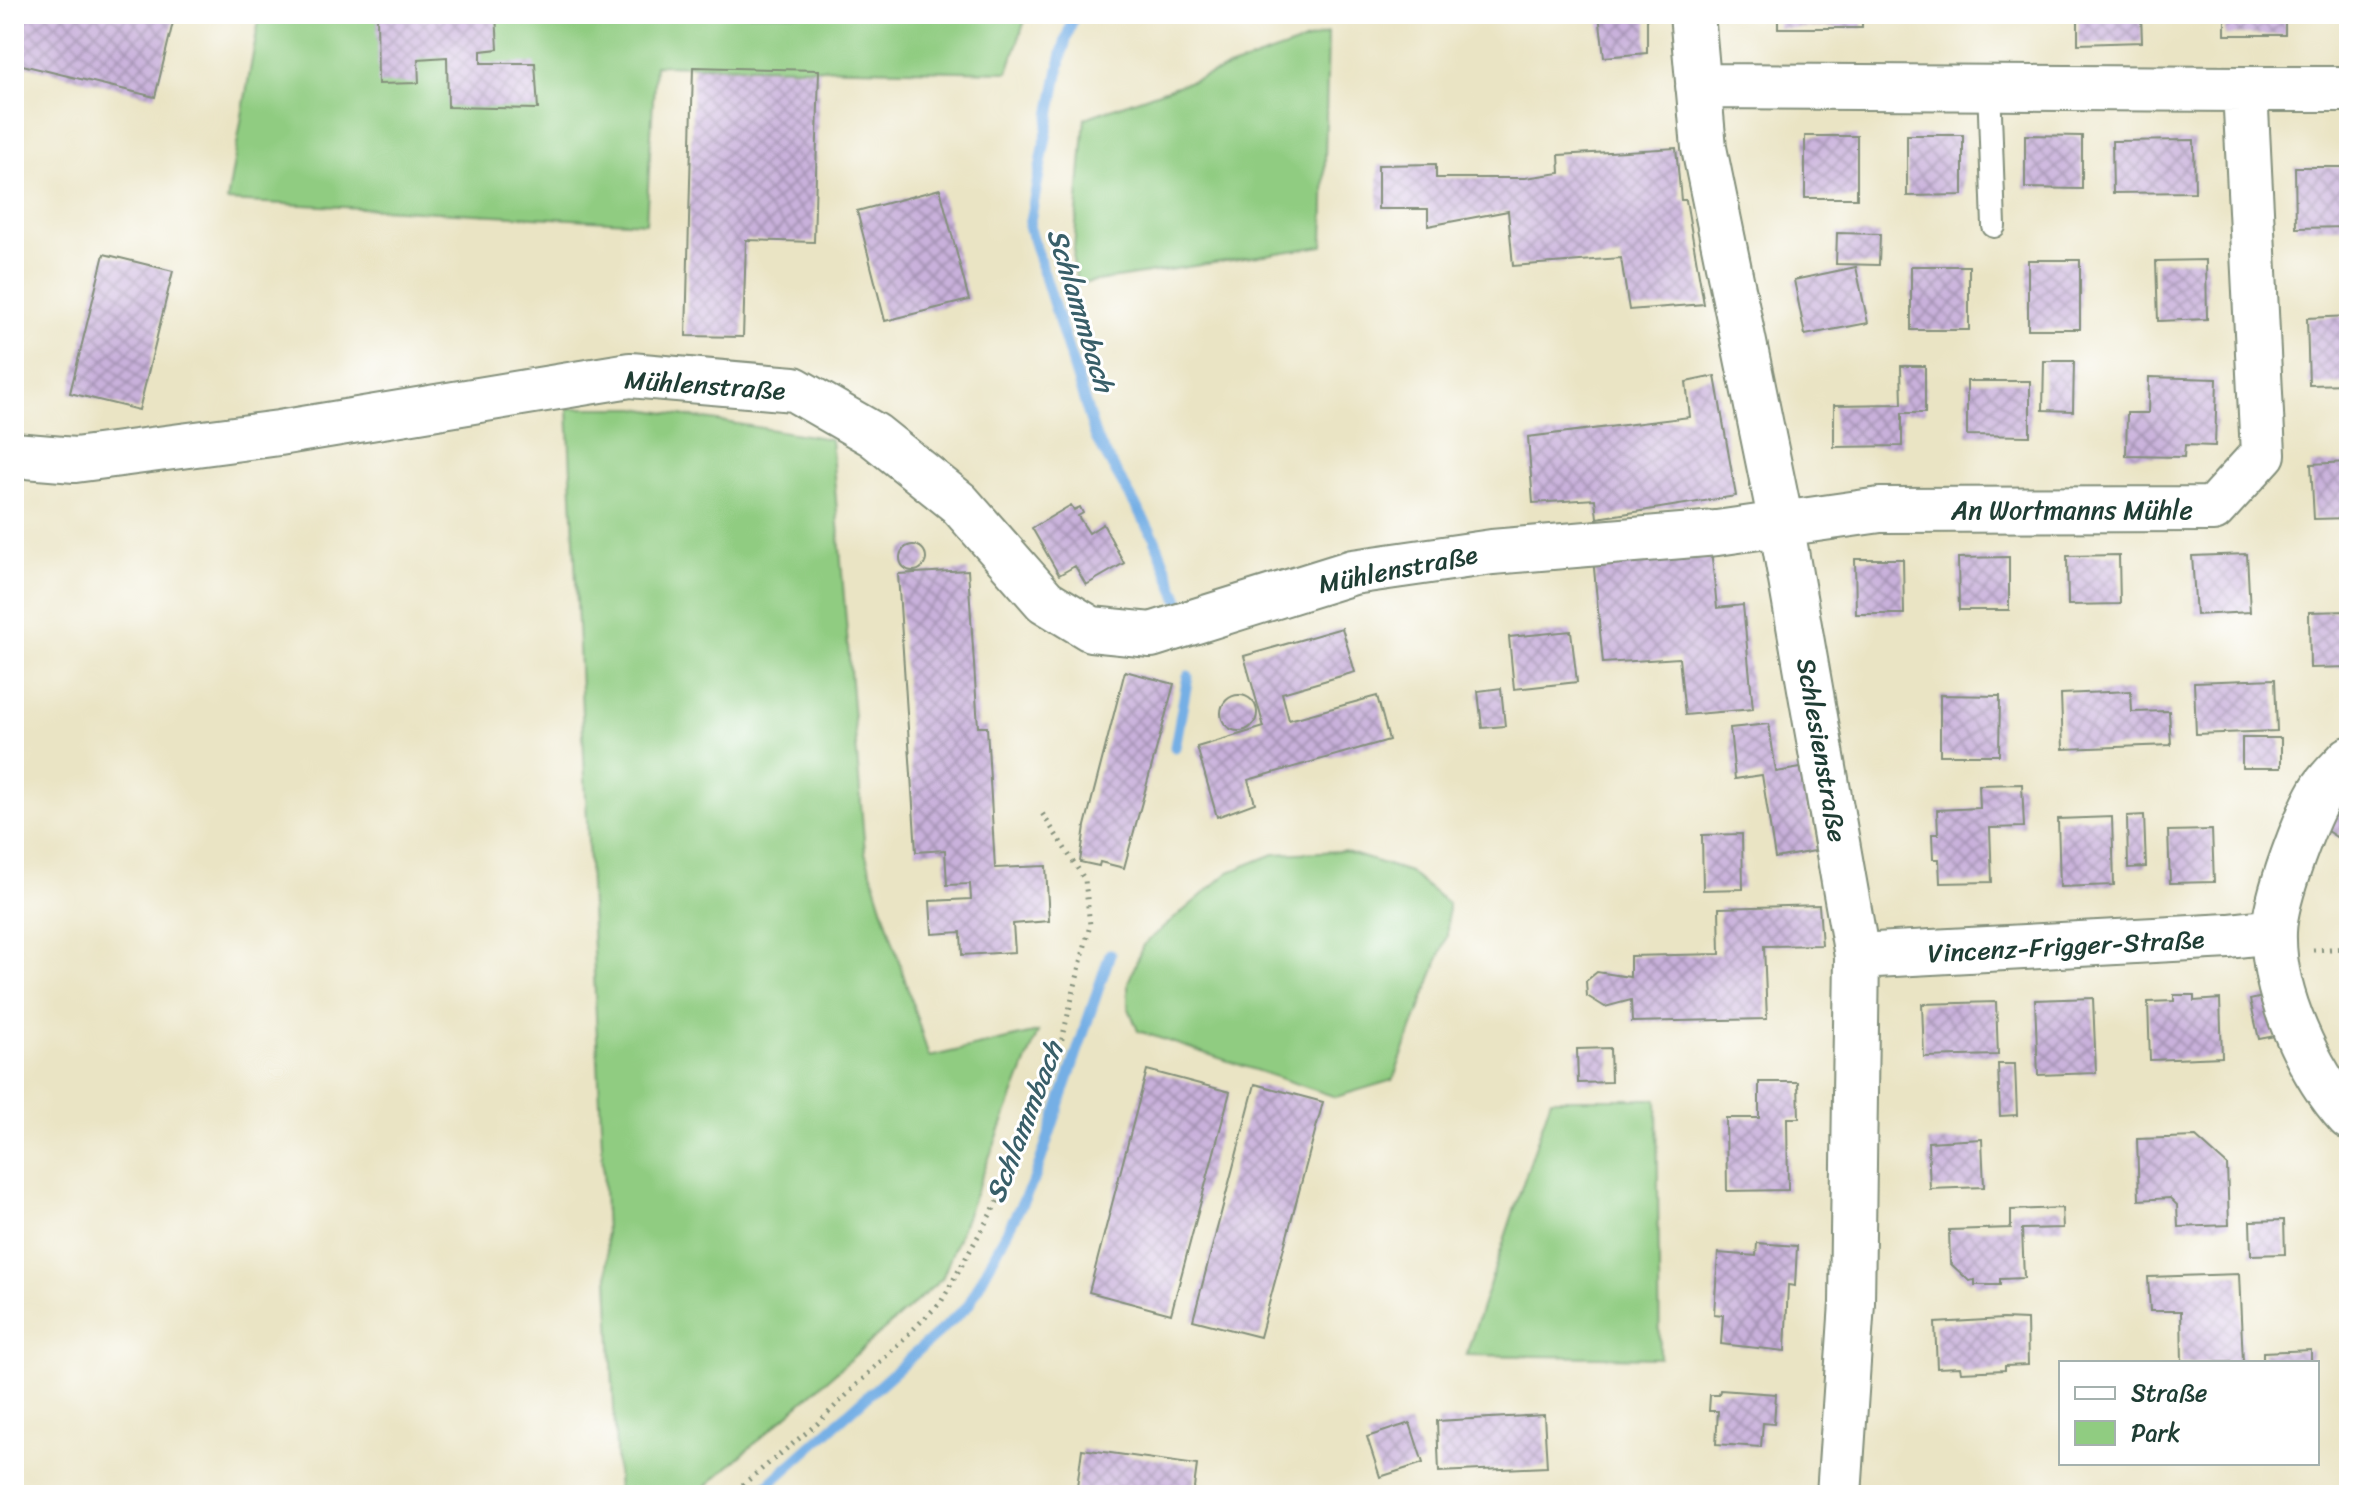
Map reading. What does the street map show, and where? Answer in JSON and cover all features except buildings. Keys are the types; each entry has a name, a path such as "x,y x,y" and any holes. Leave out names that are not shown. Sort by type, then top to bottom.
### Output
{"street":[{"name":"Schlesienstraße","path":"1692,14 1704,148 1781,523 1857,956 1852,1303 1839,1495"},
{"path":"1698,86 2349,89"},
{"name":"An Wortmanns Mühle","path":"1781,523 1880,510 2213,509 2263,454 2245,89"},
{"name":"Mühlenstraße","path":"14,455 75,460 279,433 630,375 794,389 874,435 959,503 1045,601 1091,629 1151,635 1353,572 1492,552 1717,533 1781,523"},
{"path":"2349,759 2325,787 2304,829 2274,931 2284,992 2300,1040 2319,1079 2349,1117"},
{"name":"Vincenz-Frigger-Straße","path":"1857,956 2274,931"}],"lane":[{"path":"1989,85 1994,226"}],"path":[{"path":"730,1495 818,1423 941,1302 1013,1174 1059,1051 1090,925 1085,880 1040,810"}],"green space":[{"path":"260,14 1027,14 1008,72 655,65 646,223 227,201"},
{"path":"1328,33 1323,246 1077,284 1073,260 1085,118"},
{"path":"568,408 636,408 831,439 865,852 929,1057 1038,1032 942,1279 696,1495 618,1495"},
{"path":"1343,851 1409,872 1448,904 1447,936 1393,1080 1336,1097 1138,1031 1128,1006 1128,983 1143,945 1229,872 1274,854"},
{"path":"1551,1099 1657,1099 1660,1358 1466,1355"}],"waterway":[{"name":"Schlammbach","path":"1074,14 1062,53 1029,226 1096,438 1154,537 1180,603"},
{"name":"Schlammbach","path":"1175,747 1188,676"},
{"name":"Schlammbach","path":"757,1495 968,1306 1034,1180 1110,954"}]}
